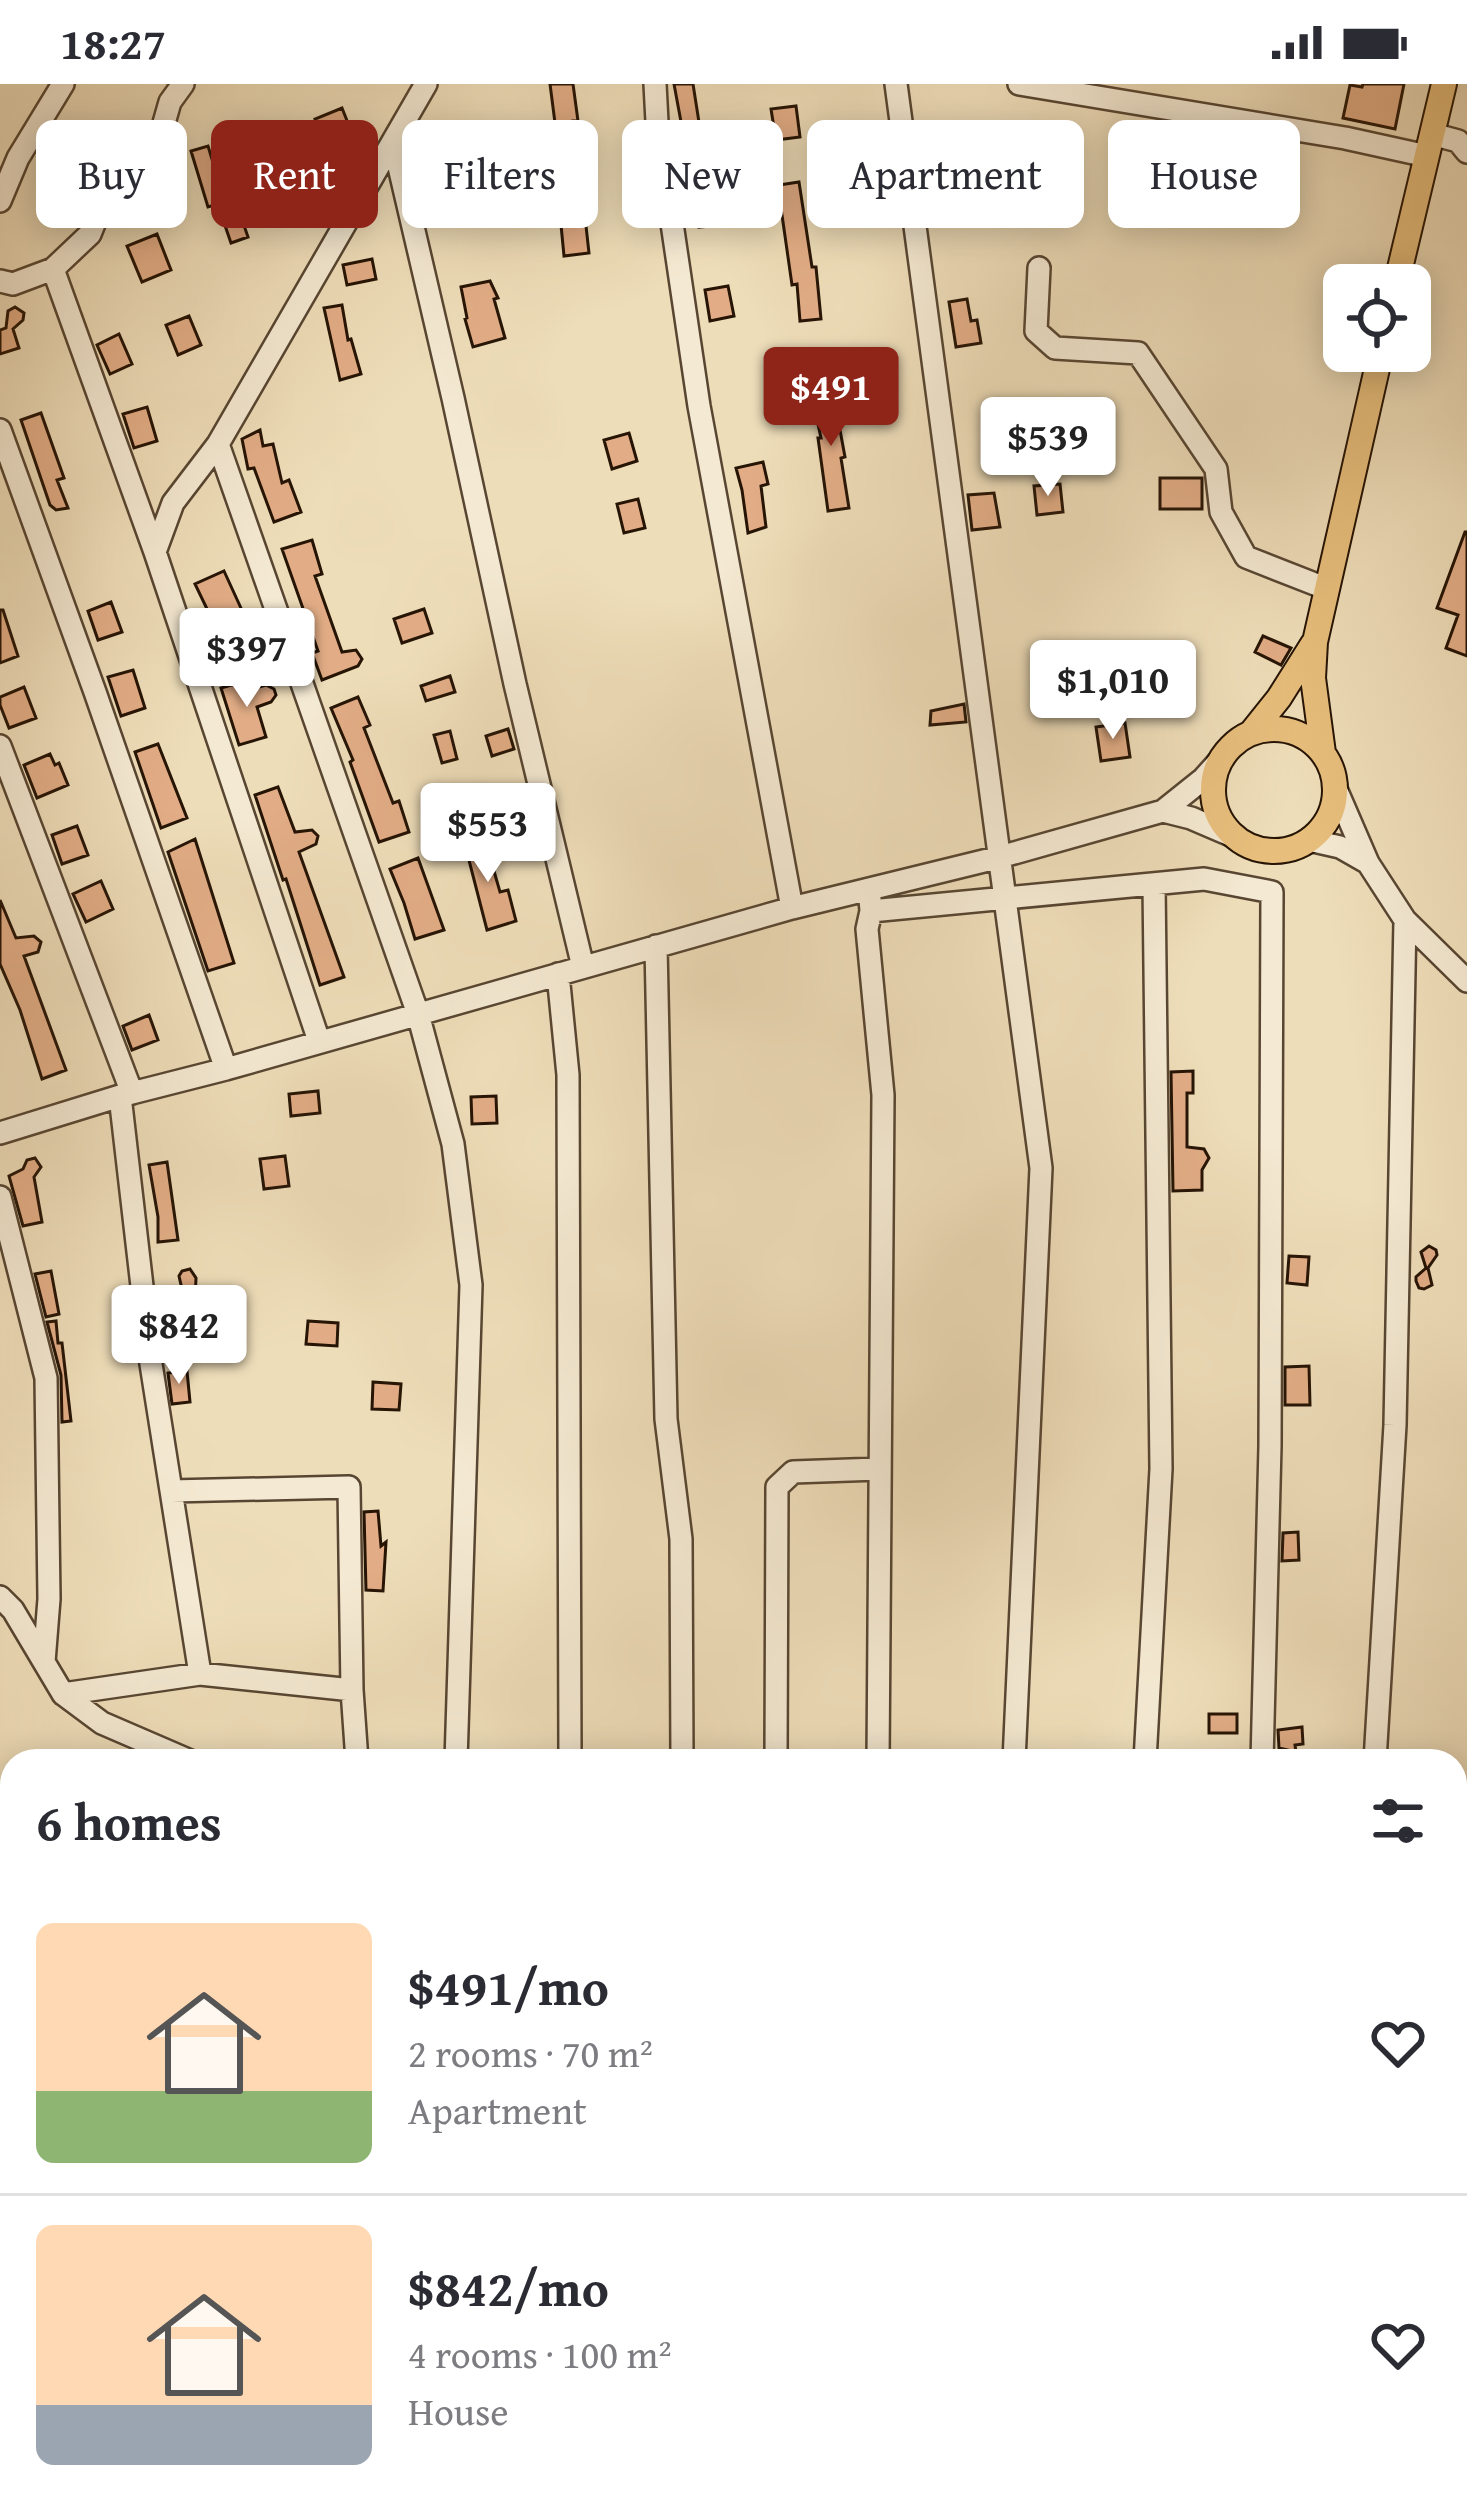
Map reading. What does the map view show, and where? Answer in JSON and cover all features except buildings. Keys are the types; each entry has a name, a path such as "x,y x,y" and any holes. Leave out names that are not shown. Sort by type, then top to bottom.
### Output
{"main road":[{"path":"1401,264 1444,84"},
{"path":"1323,753 1313,678 1315,642 1376,372"},
{"path":"1251,733 1315,642"},
{"path":"1271,728 1310,739 1323,753 1336,789 1333,808 1309,840 1270,851 1251,847 1220,820 1213,780 1233,744 1271,728"}],"street":[{"path":"0,201 18,158 63,84"},
{"path":"4,286 53,269 90,234 106,194 158,144 170,102 183,84"},
{"path":"155,552 173,502 218,444 426,84"},
{"path":"655,84 699,406 792,908"},
{"path":"896,84 1041,1168 1016,1749"},
{"path":"1019,84 1345,138 1429,145 1458,141 1467,152"},
{"path":"393,141 514,684 583,967"},
{"path":"1039,268 1036,331 1055,348 1138,353 1216,470 1221,512 1246,557 1325,588"},
{"path":"53,269 155,552 319,1041"},
{"path":"0,430 226,1070"},
{"path":"218,444 418,1014 453,1144 471,1285 456,1749"},
{"path":"0,746 126,1094 151,1364 200,1674"},
{"path":"870,900 1000,856 1163,811 1220,760"},
{"path":"1336,789 1369,863 1405,920 1467,981"},
{"path":"1163,811 1233,836"},
{"path":"1309,840 1340,847 1369,863"},
{"path":"0,1133 792,908 870,900 1006,900 1204,879 1272,892 1270,1446 1262,1749"},
{"path":"1146,1749 1160,1469 1154,884"},
{"path":"870,900 867,929 883,1095 878,1749"},
{"path":"1376,1749 1395,1424 1405,920"},
{"path":"656,946 666,1419 681,1540 682,1749"},
{"path":"558,974 568,1075 570,1749"},
{"path":"0,1197 46,1378 50,1599 44,1662"},
{"path":"776,1749 777,1487 793,1472 878,1469"},
{"path":"171,1491 349,1487 356,1749"},
{"path":"0,1597 13,1610 63,1694 102,1723 162,1749"},
{"path":"63,1694 200,1674 352,1690"}]}
